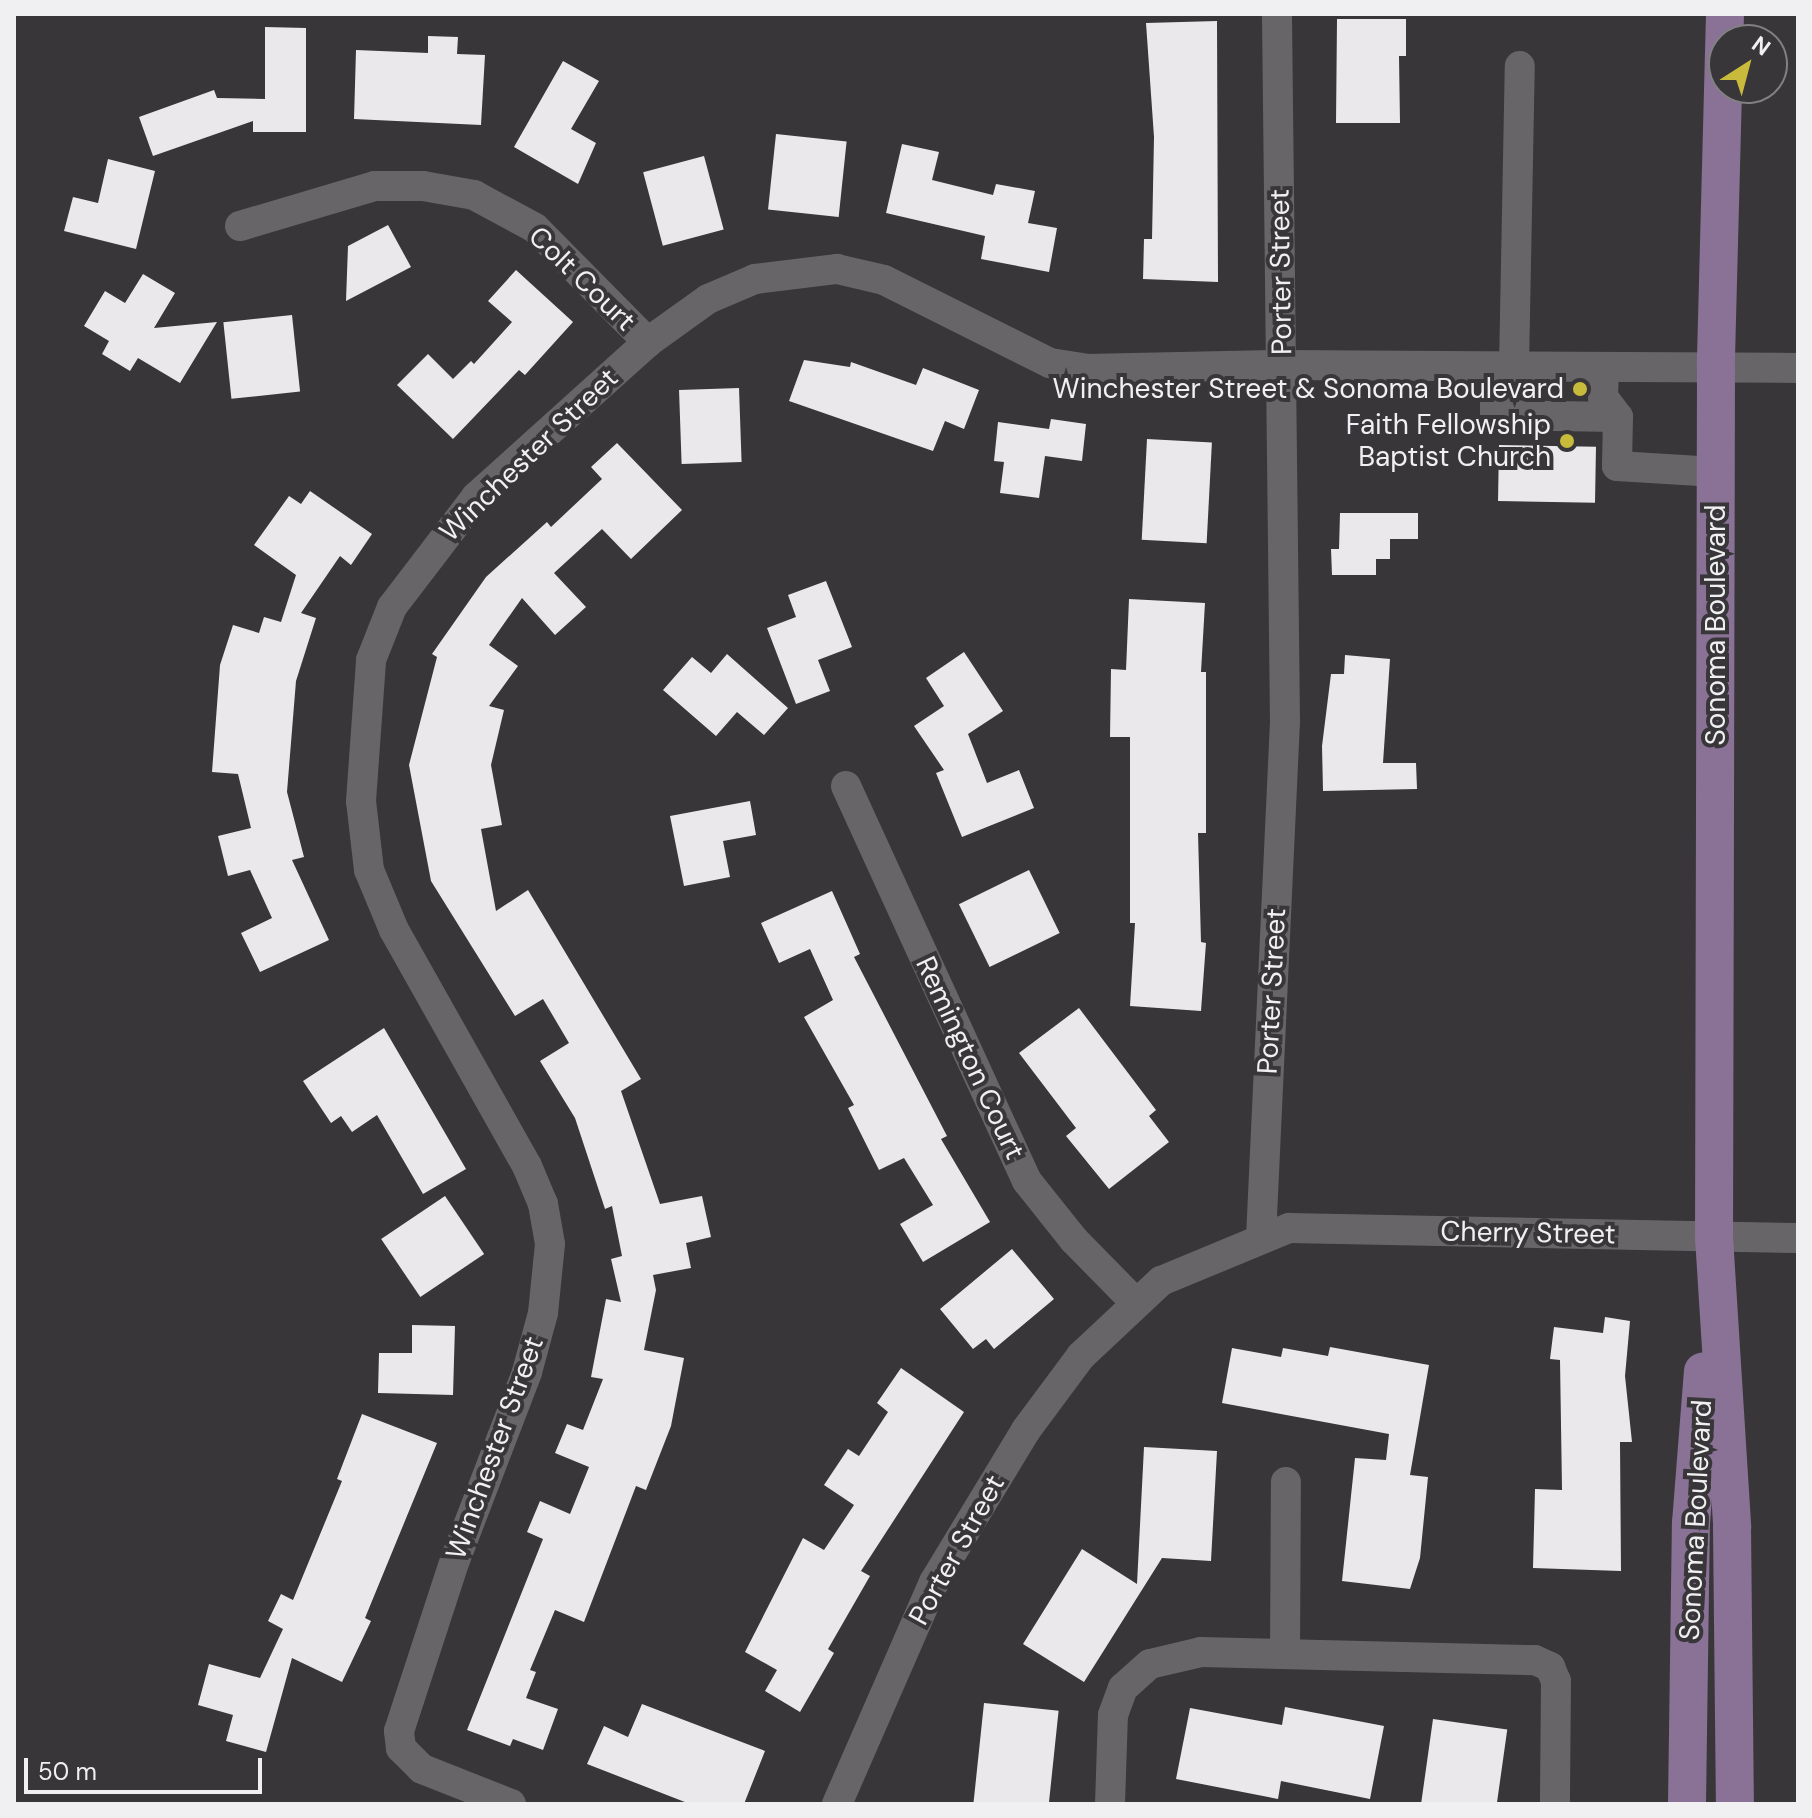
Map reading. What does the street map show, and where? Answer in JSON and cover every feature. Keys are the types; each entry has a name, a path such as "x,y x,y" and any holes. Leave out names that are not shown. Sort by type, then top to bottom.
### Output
{"main road":[{"name":"Sonoma Boulevard","path":"1725,14 1716,367 1714,1237 1732,1527 1735,1804"},
{"name":"Sonoma Boulevard","path":"1687,1804 1691,1523 1714,1237"}],"street":[{"name":"Porter Street","path":"837,1804 934,1582 1026,1430 1081,1356 1161,1281 1261,1238 1285,722 1277,14"},
{"path":"1520,66 1504,367 1495,415 1618,417"},
{"name":"Colt Court","path":"240,226 375,186 423,186 474,195 535,228 648,342"},
{"name":"Winchester Street","path":"511,1804 422,1769 401,1748 399,1731 406,1701 527,1372 543,1313 550,1244 543,1204 527,1166 394,930 369,870 361,801 371,660 392,607 476,497 648,342 708,299 755,279 837,269 884,280 1050,363 1086,369 1282,365 1798,368"},
{"path":"1604,368 1603,397 1618,417 1617,466 1716,472"},
{"name":"Remington Court","path":"846,786 1027,1181 1074,1240 1136,1303"},
{"name":"Cherry Street","path":"1261,1238 1289,1228 1798,1238"},
{"path":"1285,1654 1286,1482"},
{"path":"1110,1804 1113,1715 1123,1688 1150,1664 1201,1652 1535,1660 1550,1667 1556,1681 1555,1804"}],"building":[{"path":"1337,19 1406,19 1406,56 1399,56 1400,123 1336,123"},
{"path":"1217,21 1218,282 1143,279 1144,239 1152,239 1154,137 1146,23"},
{"path":"265,27 306,28 306,132 253,132 253,121 153,156 139,117 214,90 217,98 265,99"},
{"path":"428,36 458,37 457,54 485,55 481,125 354,119 356,50 428,53"},
{"path":"563,61 599,81 571,129 596,143 578,184 514,147"},
{"path":"776,134 847,141 839,217 768,210"},
{"path":"902,144 939,152 932,180 993,195 996,184 1035,191 1028,223 1057,228 1049,272 981,259 985,236 886,213"},
{"path":"704,156 724,229 663,246 643,172"},
{"path":"108,159 155,171 136,249 64,231 73,197 98,203"},
{"path":"388,225 411,267 346,301 348,246"},
{"path":"516,270 573,322 525,375 519,370 453,439 397,385 428,354 453,379 471,361 474,364 512,322 488,301"},
{"path":"143,274 175,293 154,328 217,322 180,383 138,358 130,371 102,354 109,341 84,326 105,291 125,303"},
{"path":"292,315 300,392 231,399 223,322"},
{"path":"804,360 850,367 851,362 916,385 923,368 979,390 964,429 945,421 933,451 789,401"},
{"path":"739,388 742,462 682,464 679,390"},
{"path":"1051,419 1086,424 1082,461 1045,456 1039,498 1000,493 1004,462 994,461 998,422 1049,429"},
{"path":"1147,439 1212,442 1207,543 1142,540"},
{"path":"617,443 682,510 631,559 602,529 554,573 586,607 555,635 522,598 489,645 518,666 489,706 504,710 491,765 502,825 481,829 496,911 528,890 641,1079 621,1091 660,1204 702,1196 711,1237 686,1243 691,1268 653,1275 656,1290 644,1350 684,1358 671,1426 646,1490 636,1486 584,1622 555,1610 530,1670 536,1672 526,1698 558,1709 543,1750 513,1739 510,1746 467,1730 543,1539 527,1532 540,1501 570,1514 589,1467 555,1453 567,1424 583,1430 603,1379 591,1377 606,1299 621,1302 611,1259 622,1256 612,1206 605,1209 575,1118 540,1061 569,1043 543,999 515,1016 431,881 409,765 437,657 432,654 486,577 547,522 551,527 602,479 591,467"},
{"path":"1499,445 1596,447 1595,503 1498,501"},
{"path":"310,491 372,534 351,565 340,556 301,613 316,618 296,681 287,792 304,857 292,860 329,940 260,972 241,933 272,918 250,870 228,876 218,836 251,828 238,774 212,772 220,665 233,625 259,633 264,617 281,622 296,575 254,545 289,496 301,504"},
{"path":"1340,513 1418,513 1418,539 1390,539 1390,559 1376,559 1376,575 1332,575 1331,549 1339,549"},
{"path":"826,581 852,647 818,660 830,691 796,704 767,628 796,617 788,595"},
{"path":"1129,599 1205,603 1201,672 1206,672 1206,833 1198,833 1201,942 1206,943 1201,1011 1130,1006 1135,923 1130,923 1130,737 1110,737 1111,669 1126,670"},
{"path":"964,652 1003,711 968,734 987,783 1019,770 1034,808 962,837 936,773 944,770 914,726 944,706 926,678"},
{"path":"727,654 788,708 764,735 737,712 716,736 663,690 692,657 711,673"},
{"path":"1345,655 1390,659 1383,763 1416,763 1417,789 1323,791 1322,746 1331,674 1344,674"},
{"path":"750,801 756,835 723,841 730,877 684,886 670,816"},
{"path":"1029,870 1060,933 990,967 959,904"},
{"path":"832,891 860,954 854,957 947,1136 941,1139 990,1222 923,1262 900,1224 933,1205 904,1158 879,1170 848,1108 854,1105 804,1017 833,1000 810,949 779,963 761,923"},
{"path":"1079,1008 1156,1110 1149,1116 1169,1142 1109,1189 1066,1136 1076,1128 1019,1053"},
{"path":"384,1028 466,1169 423,1194 377,1115 352,1132 341,1116 331,1123 303,1081"},
{"path":"445,1196 484,1254 420,1297 381,1239"},
{"path":"1012,1249 1054,1299 994,1349 986,1339 973,1349 940,1309"},
{"path":"1605,1317 1630,1321 1625,1376 1632,1442 1620,1442 1621,1571 1533,1568 1535,1489 1562,1490 1560,1360 1550,1359 1554,1327 1603,1333"},
{"path":"412,1325 455,1326 453,1395 378,1393 379,1353 412,1353"},
{"path":"1330,1347 1429,1365 1410,1475 1428,1477 1420,1558 1410,1589 1342,1581 1355,1458 1386,1460 1389,1434 1222,1403 1232,1348 1281,1357 1283,1348 1328,1356"},
{"path":"901,1368 964,1412 861,1571 870,1576 828,1649 834,1653 800,1712 765,1691 777,1670 745,1652 803,1538 824,1550 854,1505 824,1485 848,1449 859,1456 888,1412 877,1403"},
{"path":"362,1414 437,1443 365,1618 371,1621 342,1682 292,1658 266,1752 226,1741 233,1715 198,1705 209,1664 260,1678 283,1629 268,1621 281,1594 293,1600 342,1481 337,1479"},
{"path":"1144,1447 1217,1451 1211,1561 1162,1558 1084,1682 1023,1644 1082,1549 1137,1584"},
{"path":"984,1703 1059,1711 1049,1804 973,1803"},
{"path":"642,1704 765,1751 744,1804 690,1804 587,1764 604,1726 628,1737"},
{"path":"1285,1707 1384,1726 1370,1799 1281,1781 1278,1799 1176,1779 1190,1708 1282,1725"},
{"path":"1433,1719 1507,1729 1497,1804 1421,1804"}],"place":[{"name":"Winchester Street & Sonoma Boulevard","path":"1580,389"},
{"name":"Faith Fellowship Baptist Church","path":"1567,441"}]}
